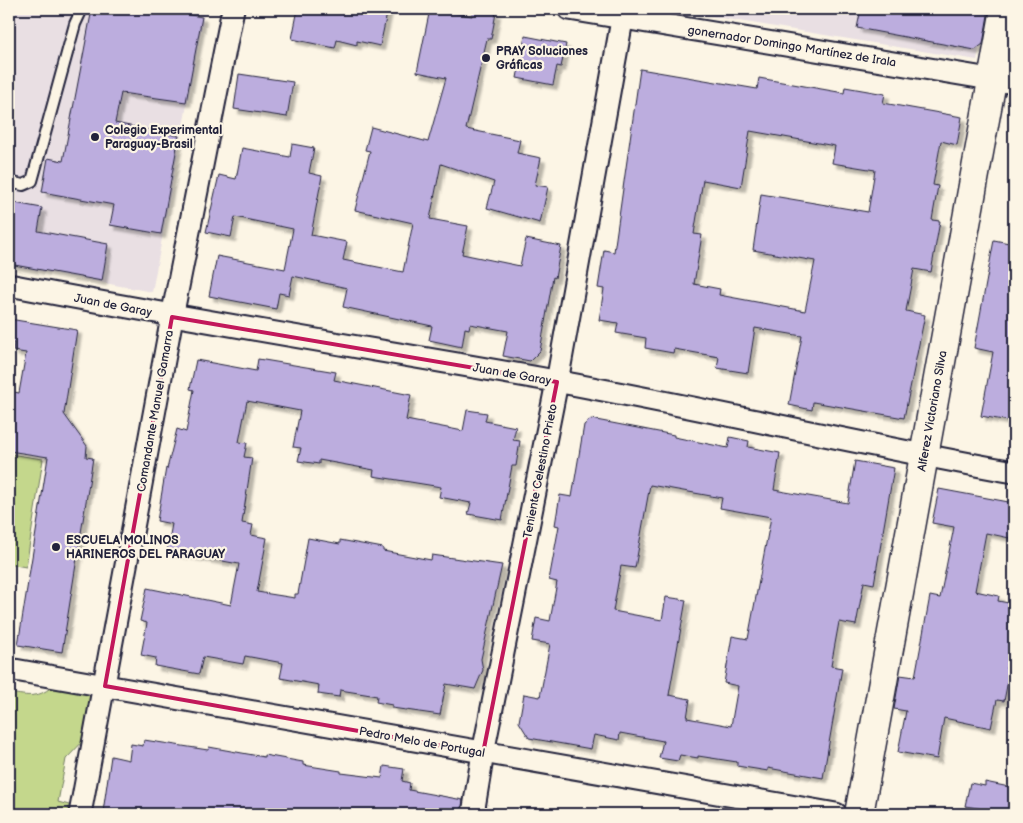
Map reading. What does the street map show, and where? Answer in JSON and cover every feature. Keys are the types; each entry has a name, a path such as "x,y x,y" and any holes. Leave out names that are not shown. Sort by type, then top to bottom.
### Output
{"street":[{"name":"Comandante Manuel Gamarra","path":"80,814 172,316 232,9"},
{"name":"gonernador Domingo Martínez de Irala","path":"569,9 623,14 1003,81"},
{"name":"Alferez Victoriano Silva","path":"859,814 924,456 1003,81 1005,9"},
{"name":"Teniente Celestino Prieto","path":"473,814 483,753 557,382 623,14"},
{"name":"Juan de Garay","path":"9,285 172,316 557,382 924,456 1014,472"},
{"name":"Pedro Melo de Portugal","path":"9,669 836,814"}],"lane":[{"path":"9,182 23,185 32,181 75,24 82,9"}],"highlighted area":[{"path":"172,317 557,382 483,753 105,686"}],"shaded area":[{"name":"Colegio Experimental Paraguay-Brasil","path":"9,9 205,9 152,292 9,265"},
{"path":"667,9 986,9 977,60"}],"green space":[{"path":"9,454 43,459 26,567 9,564"},
{"path":"55,684 85,686 91,695 93,716 89,735 66,759 58,802 69,805 77,814 9,814 9,693 34,695 44,692"}],"building":[{"path":"92,9 156,9 202,17 186,102 121,93 115,123 179,136 161,234 110,225 114,205 42,192 48,158 63,161"},
{"path":"298,9 388,9 380,46 357,41 357,45 337,40 335,48 292,39"},
{"path":"430,9 472,16 473,9 496,13 491,39 487,39 466,129 520,140 517,153 541,158 535,185 548,187 540,223 487,208 494,182 441,164 430,219 468,226 462,254 520,266 526,239 561,246 555,278 553,277 540,351 530,361 503,356 508,331 470,324 469,329 465,328 462,347 429,340 432,326 343,307 347,288 293,276 289,295 279,293 276,309 209,296 217,256 285,269 293,229 235,217 231,237 206,232 219,175 236,179 242,148 290,157 292,144 314,148 309,173 322,176 311,235 347,242 343,260 403,272 413,223 355,210 370,151 365,150 371,127 428,142 446,78 417,72"},
{"path":"861,9 989,9 983,44 975,50 857,28"},
{"path":"525,36 566,44 561,67 557,66 553,85 517,78"},
{"path":"640,69 757,89 759,78 844,93 845,87 885,94 883,103 962,117 957,145 941,141 933,185 938,186 932,220 940,221 931,272 914,269 906,311 925,315 904,418 813,402 812,410 789,405 802,336 755,328 748,373 717,368 719,357 674,349 673,353 645,348 646,338 616,333 618,323 599,320 604,289 598,288 604,250 614,252","holes":["750,131 835,146 832,163 875,170 868,212 761,194 753,250 815,261 805,311 719,295 720,289 694,284 702,235 694,234 703,180 741,187"]},
{"path":"239,74 293,82 287,117 234,109"},
{"path":"9,202 42,208 38,231 108,244 102,281 9,264"},
{"path":"994,240 1014,244 1014,422 981,416 993,352 974,348"},
{"name":"ESCUELA MOLINOS HARINEROS DEL PARAGUAY","path":"9,319 77,330 64,414 87,446 86,457 93,458 62,652 18,645 48,457 9,451 9,391 19,393 26,353 13,351 14,343 9,342"},
{"path":"258,359 336,372 334,380 411,395 406,420 463,431 467,410 487,413 485,421 516,427 513,440 520,441 516,466 512,466 502,520 468,514 471,503 439,497 441,487 373,476 374,470 319,460 319,464 298,461 301,448 293,447 300,411 247,401 239,442 247,443 244,457 252,458 242,523 253,525 251,535 267,538 257,592 295,598 295,594 298,594 308,538 340,544 340,540 383,548 383,551 431,560 432,555 502,565 481,659 483,670 475,689 446,684 440,715 392,708 392,705 376,702 377,696 340,690 339,697 318,694 319,685 280,678 283,663 245,656 243,664 203,657 199,674 155,666 156,658 141,655 147,623 140,621 147,588 231,605 239,564 167,551 172,524 157,521 166,468 177,429 186,432 194,390 190,389 196,360 256,371"},
{"path":"591,419 674,435 674,437 728,448 730,437 749,441 748,447 780,453 774,490 848,503 855,461 894,468 874,584 864,582 856,625 839,622 831,666 842,668 823,778 768,768 768,771 737,766 737,762 698,756 698,758 680,755 678,761 659,758 663,741 620,733 619,740 594,735 591,749 529,738 519,722 524,694 540,697 550,644 532,641 536,618 550,621 557,582 549,580 559,526 555,525 560,495 572,497 584,425","holes":["650,485 722,498 720,508 771,517 748,639 732,636 724,683 738,686 731,726 687,718 690,699 669,695 686,600 666,597 662,620 613,611 621,566 635,568"]},
{"path":"939,489 1014,503 1014,539 986,533 975,591 999,596 998,601 1014,604 1014,627 1006,669 1010,670 1004,701 997,700 991,728 944,718 937,759 898,752 906,711 894,709 900,675 915,677 930,596 940,598 954,527 932,523"},
{"path":"144,740 208,750 209,747 264,757 264,755 303,762 303,765 341,771 341,773 382,778 384,766 404,769 402,781 410,783 409,790 463,800 461,814 117,814 103,812 111,756 129,760 131,744 143,746"},
{"path":"985,782 1014,788 1014,814 965,806 970,783 985,786"}],"place":[{"name":"PRAY Soluciones Gráficas","path":"486,58"},
{"name":"Colegio Experimental Paraguay-Brasil","path":"95,137"},
{"name":"ESCUELA MOLINOS HARINEROS DEL PARAGUAY","path":"56,547"}]}
